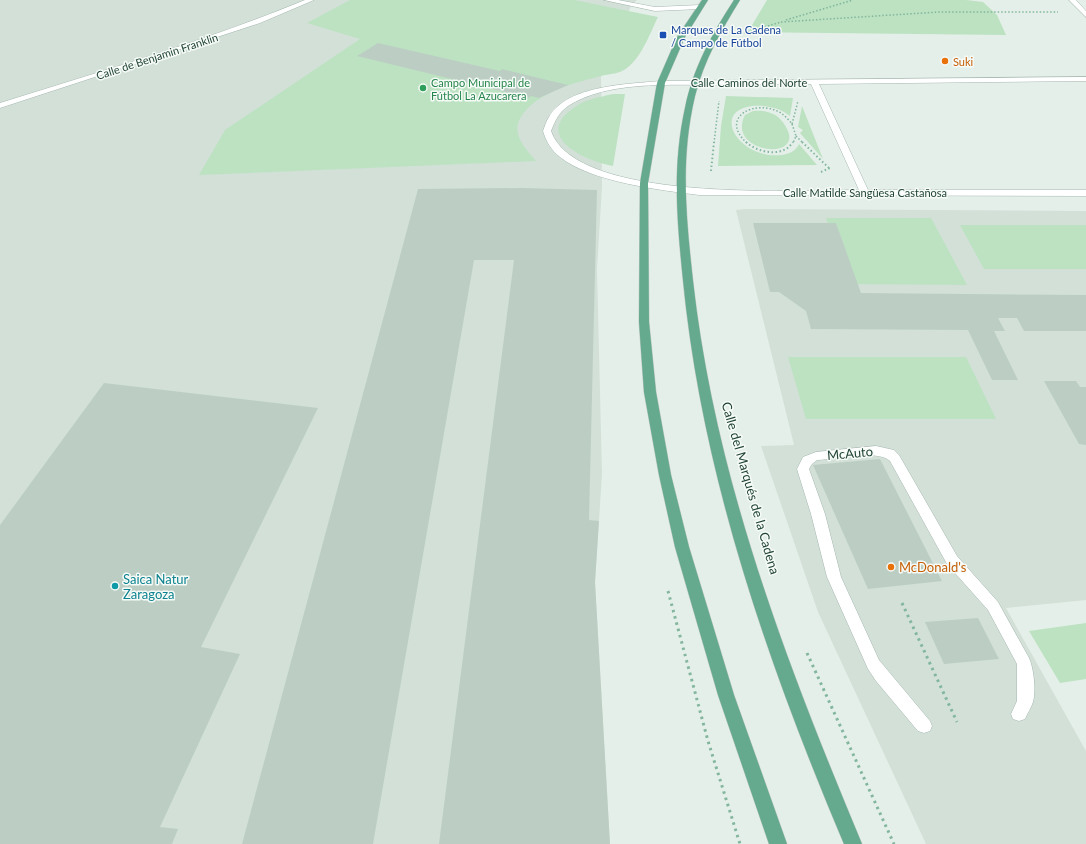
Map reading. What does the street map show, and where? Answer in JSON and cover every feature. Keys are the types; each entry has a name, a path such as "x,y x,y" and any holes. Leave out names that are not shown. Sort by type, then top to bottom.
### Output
{"main road":[{"name":"Calle del Marqués de la Cadena","path":"737,0 704,56 696,82 685,130 680,162 679,189 689,293 707,411 720,467 747,561 792,693 853,844"},
{"path":"703,3 688,24 676,45 661,83 644,183 644,322 650,392 682,547 726,695 778,844"}],"street":[{"name":"Calle de Benjamin Franklin","path":"0,106 188,46 258,22 311,0"},
{"path":"607,0 656,9 703,3"},
{"path":"1072,0 1086,15"},
{"name":"Calle Caminos del Norte","path":"644,183 592,170 570,160 557,150 547,131 549,123 555,112 566,103 603,90 661,83 1086,79"},
{"path":"814,81 865,192"},
{"name":"Calle Matilde Sangüesa Castañosa","path":"644,183 679,189 712,192 1086,192"},
{"name":"McAuto","path":"924,726 877,670 834,577 818,514 803,469 804,464 809,458 876,450 890,453 895,458 952,560 993,606 1024,663 1026,691 1025,702 1019,714"}],"path":[{"path":"741,34 853,0"},
{"path":"781,22 939,12 1061,12"},
{"path":"712,192 710,174 720,94 723,82"},
{"path":"792,124 798,100 801,98"},
{"path":"796,136 794,144 788,150 779,152 759,151 751,147 744,140 738,129 737,120 742,112 749,109 760,108 780,113 792,124 796,136 830,169"},
{"path":"817,173 830,169 832,165"},
{"path":"902,603 957,722"},
{"path":"803,646 894,844"}],"shaded area":[{"path":"0,0 637,0 631,6 601,76 602,187 597,269 602,474 595,583 610,844 0,844"},
{"path":"736,210 1086,211 1086,600 1006,608 1086,751 1086,844 926,844 818,612 761,446 794,445"}],"green space":[{"name":"Campo Municipal de Fútbol La Azucarera","path":"350,0 574,0 658,17 640,53 630,66 619,72 572,84 545,95 537,100 522,115 517,129 518,135 525,148 536,161 199,175 225,130 360,39 307,23"},
{"path":"767,0 966,0 983,2 997,15 1006,35 748,32"},
{"path":"613,94 625,94 613,166 589,159 577,153 567,146 560,137 558,128 563,118 579,104"},
{"path":"726,96 793,98 790,116 781,110 772,107 752,106 739,110 733,116 732,125 735,134 743,143 753,150 767,155 787,154 796,149 799,144 817,165 718,166 721,126"},
{"path":"802,106 823,159 800,133 803,130 798,127"},
{"path":"753,111 768,112 778,117 789,134 788,143 780,148 769,149 757,146 747,139 742,129 745,115"},
{"path":"826,218 931,218 967,285 850,284"},
{"path":"960,225 1086,225 1086,269 984,269"},
{"path":"788,357 966,357 996,419 806,419"},
{"path":"1086,623 1086,679 1060,683 1029,631"}],"building":[{"path":"378,43 500,71 502,69 568,85 539,98 531,96 529,98 357,56"},
{"path":"522,188 597,190 589,520 599,521 595,582 610,844 439,844 514,260 474,260 373,844 242,844 418,189"},
{"path":"753,223 836,223 861,293 1086,295 1086,331 1024,331 1017,318 998,318 1005,331 994,331 1018,380 992,380 968,330 811,329 806,311 779,292 770,292"},
{"path":"1044,381 1076,381 1080,387 1086,387 1086,445 1079,444"},
{"name":"Saica Natur Zaragoza","path":"104,383 318,408 201,647 240,654 160,827 178,829 172,844 0,844 0,525"},
{"path":"880,459 942,581 868,589 813,465"},
{"path":"978,618 999,659 944,664 925,622"}],"place":[{"name":"Marques de La Cadena / Campo de Fútbol","path":"663,35"},
{"name":"Suki","path":"945,61"},
{"name":"Campo Municipal de Fútbol La Azucarera","path":"423,88"},
{"name":"McDonald's","path":"891,567"},
{"name":"Saica Natur Zaragoza","path":"115,586"}]}
